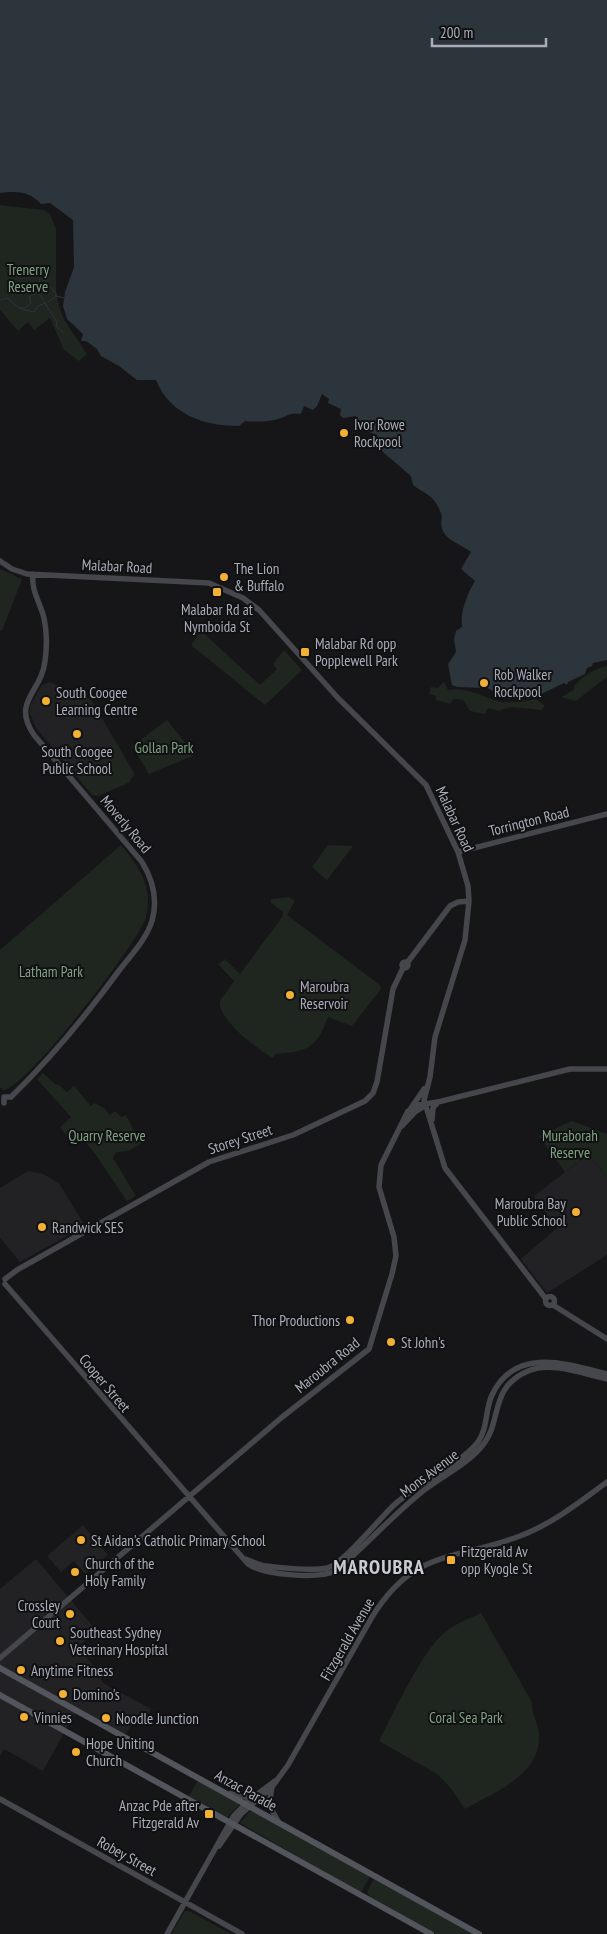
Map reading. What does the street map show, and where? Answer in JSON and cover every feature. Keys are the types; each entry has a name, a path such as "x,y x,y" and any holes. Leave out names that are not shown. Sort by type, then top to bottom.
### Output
{"main road":[{"name":"Anzac Parade","path":"0,1668 479,1934"},
{"path":"0,1694 432,1934"}],"street":[{"name":"Malabar Road","path":"0,561 16,571 33,574 209,583 248,600 338,698 426,785 458,852 468,886 469,901 465,940 435,1037 428,1087 424,1096 442,1160 448,1173 546,1299 554,1298 553,1305 607,1339"},
{"name":"Moverly Road","path":"2,1104 10,1103 11,1097 58,1049 100,996 143,939 152,920 154,906 152,882 142,862 39,742 27,722 26,702 42,674 46,653 46,625 32,586 33,574"},
{"name":"Torrington Road","path":"458,852 607,814"},
{"name":"Storey Street","path":"3,1282 17,1270 209,1162 293,1135 365,1101 373,1092 377,1082 393,989 405,966 450,906 458,902 469,901"},
{"path":"408,1112 418,1105 426,1105 570,1069 607,1069"},
{"name":"Maroubra Road","path":"0,1658 187,1497 281,1418 365,1353 372,1345 396,1256 394,1237 380,1193 380,1171 387,1150 402,1126 408,1112 422,1091 428,1087"},
{"path":"432,1126 433,1108 438,1102"},
{"path":"402,1126 415,1112 426,1105"},
{"name":"Cooper Street","path":"3,1282 187,1497"},
{"name":"Mons Avenue","path":"245,1559 265,1566 328,1568 339,1560 396,1503 476,1444 485,1428 492,1396 503,1381 516,1370 534,1363 550,1361 607,1374"},
{"name":"Mons Avenue","path":"187,1497 248,1564 264,1572 331,1574 418,1495 479,1450 488,1437 499,1400 508,1386 520,1375 535,1369 550,1367 607,1379"},
{"name":"Fitzgerald Avenue","path":"247,1804 274,1784 295,1754 377,1609 403,1580 431,1561 521,1535 566,1511 607,1482"},
{"path":"274,1784 269,1808 279,1823"},
{"name":"Fitzgerald Avenue","path":"167,1934 232,1823 255,1795 274,1784"},
{"path":"217,1788 240,1797 255,1795"},
{"name":"Robey Street","path":"0,1799 242,1934"}],"shaded area":[{"path":"0,0 607,0 607,660 593,663 592,666 587,668 585,674 568,682 567,685 564,683 533,698 504,696 487,688 457,687 452,685 448,664 456,652 454,639 456,631 462,627 465,603 475,581 461,569 471,552 445,535 441,524 442,516 434,500 413,485 411,476 377,447 380,442 377,435 364,428 356,416 343,418 340,415 341,409 328,403 329,399 322,394 317,406 313,410 304,406 301,414 292,414 262,422 245,421 239,426 201,421 179,410 170,402 156,380 137,380 119,366 101,356 97,349 86,341 81,341 83,334 67,319 63,306 65,292 74,267 73,220 50,203 41,204 27,194 17,192 0,193"},
{"name":"South Coogee Public School","path":"49,682 84,695 92,701 134,773 130,782 98,796 92,795 36,728 30,713 30,706 42,685"},
{"name":"Maroubra Bay Public School","path":"589,1154 607,1177 607,1255 547,1293 521,1259 557,1228 534,1196"},
{"path":"28,1171 43,1174 59,1183 85,1226 20,1262 0,1238 0,1188"},
{"name":"St Aidan's Catholic Primary School","path":"83,1525 108,1555 85,1574 74,1561 61,1572 47,1556"},
{"path":"36,1559 96,1630 78,1647 96,1669 103,1683 151,1709 146,1718 138,1714 126,1734 78,1708 43,1771 4,1749 0,1756 0,1589"}],"green space":[{"name":"Trenerry Reserve","path":"0,205 44,210 50,214 56,229 56,291 59,306 64,320 87,354 79,361 64,350 50,318 34,330 28,322 18,331 0,310"},
{"path":"0,569 22,579 2,631 0,630"},
{"path":"201,631 260,685 277,669 273,664 284,650 302,670 265,705 191,645"},
{"path":"607,666 607,677 576,701 561,697 574,690 574,686 589,673"},
{"path":"444,682 448,690 469,691 501,702 536,699 545,706 541,710 511,707 499,711 488,708 485,714 470,711 463,700 454,699 450,704 436,700 436,696 429,694 431,687 438,688"},
{"name":"Gollan Park","path":"167,720 195,755 149,774 132,746"},
{"path":"116,741 134,776 129,780 130,782 98,796 92,795 79,779 89,771 99,774 106,753"},
{"name":"Latham Park","path":"121,845 134,861 143,878 148,897 146,917 124,954 80,1013 33,1067 15,1084 3,1090 0,1087 0,950"},
{"path":"328,845 353,846 327,880 312,867"},
{"path":"289,897 295,901 287,915 380,985 381,989 352,1026 328,1017 320,1036 315,1042 303,1050 275,1054 273,1058 249,1041 231,1025 225,1016 220,1001 234,981 218,964 225,959 240,974 283,916 283,912 271,903 271,899"},
{"name":"Quarry Reserve","path":"43,1073 67,1092 74,1086 91,1106 94,1103 104,1108 110,1115 115,1111 121,1117 126,1115 141,1144 128,1151 116,1152 113,1158 136,1196 127,1201 96,1155 81,1137 73,1143 60,1127 71,1117 37,1079"},
{"name":"Muraborah Reserve","path":"572,1121 607,1134 607,1177 589,1154 565,1172 539,1136"},
{"name":"Coral Sea Park","path":"481,1613 532,1702 539,1736 537,1750 532,1762 524,1772 501,1789 465,1809 450,1787 437,1774 379,1741 417,1668 435,1642 453,1627"},
{"path":"198,1780 239,1803 239,1805 227,1817 189,1796"},
{"path":"251,1810 368,1874 369,1878 362,1891 359,1892 240,1823"},
{"path":"374,1879 476,1934 436,1934 369,1896 367,1892"},
{"path":"185,1911 189,1911 231,1934 171,1934"}],"waterway":[{"path":"37,292 40,279"},
{"path":"43,279 56,293 56,296"},
{"path":"0,300 7,298 19,308 25,308 31,303 29,297 38,292 57,322 56,326 63,332"},
{"path":"48,302 56,296 64,298"},
{"path":"21,309 34,312 38,306 45,303"}],"place":[{"name":"Ivor Rowe Rockpool","path":"344,433"},
{"name":"The Lion & Buffalo","path":"224,577"},
{"name":"Malabar Rd at Nymboida St","path":"217,592"},
{"name":"Malabar Rd opp Popplewell Park","path":"305,652"},
{"name":"Rob Walker Rockpool","path":"484,683"},
{"name":"South Coogee Learning Centre","path":"46,701"},
{"name":"South Coogee Public School","path":"77,734"},
{"name":"Maroubra Reservoir","path":"290,995"},
{"name":"Maroubra Bay Public School","path":"576,1212"},
{"name":"Randwick SES","path":"42,1227"},
{"name":"Thor Productions","path":"350,1320"},
{"name":"St John's","path":"391,1342"},
{"name":"St Aidan's Catholic Primary School","path":"81,1540"},
{"name":"Fitzgerald Av opp Kyogle St","path":"451,1560"},
{"name":"Church of the Holy Family","path":"75,1572"},
{"name":"Crossley Court","path":"70,1614"},
{"name":"Southeast Sydney Veterinary Hospital","path":"60,1641"},
{"name":"Anytime Fitness","path":"21,1670"},
{"name":"Domino's","path":"63,1694"},
{"name":"Vinnies","path":"24,1717"},
{"name":"Noodle Junction","path":"106,1718"},
{"name":"Hope Uniting Church","path":"76,1752"},
{"name":"Anzac Pde after Fitzgerald Av","path":"209,1814"}],"district":[{"name":"MAROUBRA","path":"379,1567"}]}
